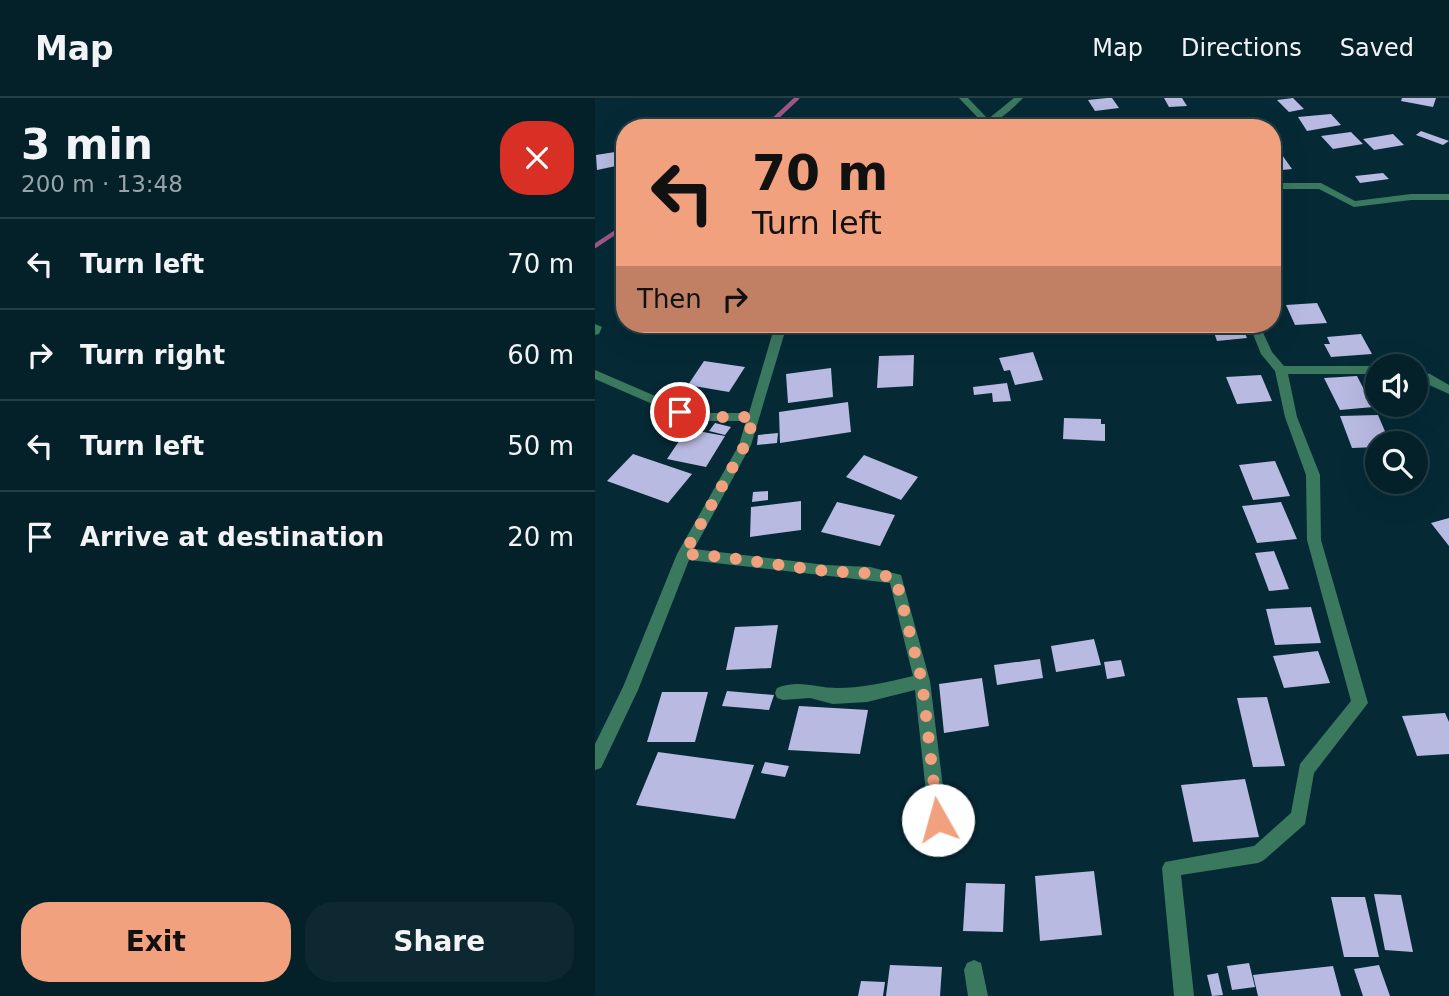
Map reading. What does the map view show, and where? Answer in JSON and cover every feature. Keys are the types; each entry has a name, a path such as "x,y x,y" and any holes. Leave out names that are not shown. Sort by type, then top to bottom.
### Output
{"street":[{"path":"963,98 984,119"},
{"path":"993,119 1019,98"},
{"path":"1281,186 1321,186 1354,204 1411,197 1449,197"},
{"path":"596,757 630,690 684,554 745,445 779,333"},
{"path":"1184,996 1171,868 1258,854 1299,818 1306,770 1360,703 1314,540 1313,475 1291,417 1281,369 1268,355 1258,333"},
{"path":"1281,369 1309,370 1347,366 1365,368"},
{"path":"595,374 680,412 704,417 754,417"},
{"path":"1428,378 1449,390"},
{"path":"684,554 716,555 824,570 882,574 896,579 922,681 938,820"},
{"path":"783,693 810,691 833,696 867,695 922,681"},
{"path":"975,970 978,996"}],"building":[{"path":"1112,98 1119,108 1095,111 1088,100"},
{"path":"1164,98 1182,98 1187,106 1169,107"},
{"path":"1293,98 1304,109 1289,112 1277,100"},
{"path":"1402,98 1436,98 1433,107 1401,101"},
{"path":"1331,114 1341,125 1307,131 1298,117"},
{"path":"1421,131 1449,141 1443,145 1416,135"},
{"path":"1351,132 1363,144 1333,149 1321,136"},
{"path":"1393,134 1404,145 1374,150 1363,139"},
{"path":"615,152 616,166 597,170 596,155"},
{"path":"1281,153 1292,169 1281,170"},
{"path":"1383,173 1389,179 1360,183 1355,176"},
{"path":"1317,303 1327,323 1295,325 1286,305"},
{"path":"1214,333 1245,333 1247,338 1217,341"},
{"path":"1361,334 1372,354 1331,357 1324,344 1330,344 1327,337"},
{"path":"1033,352 1043,380 1015,385 1010,370 1004,371 999,358"},
{"path":"914,355 913,386 877,388 879,356"},
{"path":"704,361 745,367 729,392 688,385"},
{"path":"831,368 833,397 788,403 786,374"},
{"path":"1261,375 1272,401 1237,404 1226,377"},
{"path":"1357,376 1365,392 1365,408 1340,410 1324,378"},
{"path":"1007,383 1011,401 993,402 992,393 974,395 973,387"},
{"path":"848,402 851,432 780,443 779,412"},
{"path":"1340,416 1379,417 1385,431 1365,431 1365,447 1352,448"},
{"path":"1064,418 1101,419 1101,424 1105,424 1105,441 1063,439"},
{"path":"715,423 731,427 725,435 709,431"},
{"path":"687,429 725,436 706,467 667,459"},
{"path":"778,433 777,443 757,445 758,435"},
{"path":"633,454 692,474 668,503 607,481"},
{"path":"864,455 918,477 901,500 846,477"},
{"path":"1275,461 1290,496 1253,500 1239,465"},
{"path":"768,491 768,500 752,502 753,492"},
{"path":"801,501 801,530 750,537 751,507"},
{"path":"837,502 895,515 880,546 821,532"},
{"path":"1281,502 1297,539 1257,543 1242,506"},
{"path":"1449,518 1449,546 1431,523"},
{"path":"1274,551 1289,589 1269,591 1255,553"},
{"path":"1311,607 1321,643 1275,645 1266,609"},
{"path":"778,625 771,668 726,670 735,627"},
{"path":"1094,639 1101,665 1056,672 1051,646"},
{"path":"1318,651 1330,683 1284,688 1273,656"},
{"path":"1040,659 1043,678 997,685 994,665"},
{"path":"1121,660 1125,676 1107,679 1104,662"},
{"path":"982,678 989,726 944,733 939,684"},
{"path":"727,691 774,695 769,710 722,706"},
{"path":"662,692 708,692 695,742 647,742"},
{"path":"1267,697 1285,766 1253,767 1237,698"},
{"path":"799,706 868,710 860,754 788,750"},
{"path":"1445,713 1449,722 1449,754 1417,756 1402,716"},
{"path":"658,752 754,765 735,819 636,805"},
{"path":"765,762 789,766 785,777 761,773"},
{"path":"1245,779 1259,837 1193,842 1181,785"},
{"path":"1094,871 1102,935 1040,941 1035,876"},
{"path":"966,883 1005,884 1003,932 963,931"},
{"path":"1374,894 1401,895 1413,952 1385,950"},
{"path":"1331,897 1365,897 1379,957 1344,957"},
{"path":"1249,963 1255,987 1232,990 1227,966"},
{"path":"890,965 942,967 940,996 886,996"},
{"path":"1379,965 1390,996 1363,996 1354,969"},
{"path":"1333,966 1341,996 1258,996 1253,975"},
{"path":"1218,973 1223,995 1212,996 1207,975"},
{"path":"861,981 885,982 883,996 858,996"}],"waterway":[{"path":"775,119 797,98"},
{"path":"595,246 616,232"}],"route":[{"path":"680,412 704,417 754,417 745,445 684,554 716,555 824,570 882,574 896,579 922,681 938,820"}]}
